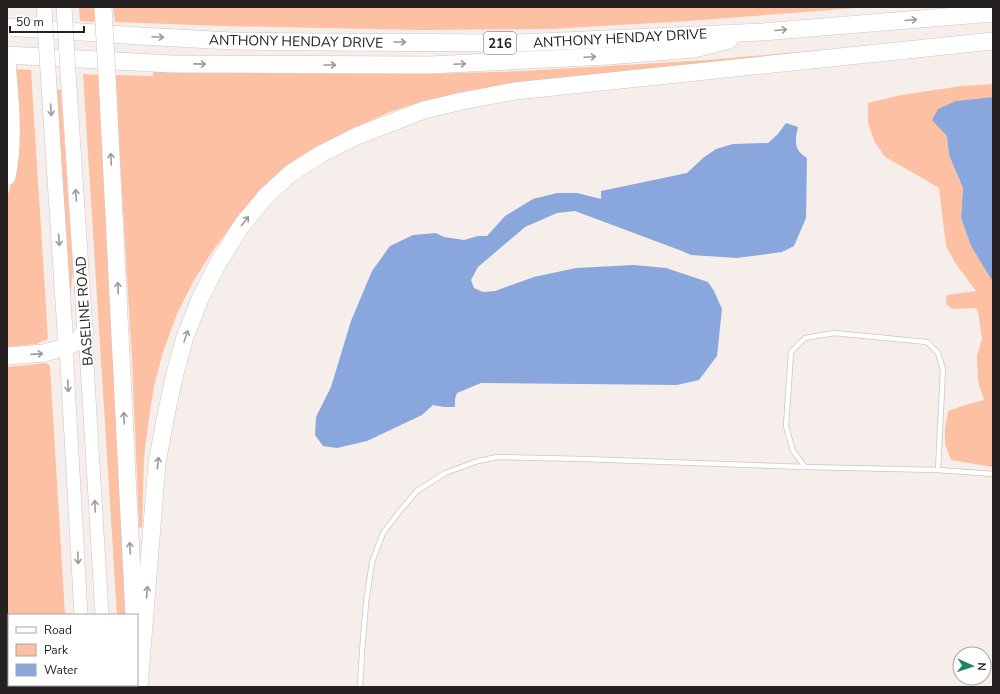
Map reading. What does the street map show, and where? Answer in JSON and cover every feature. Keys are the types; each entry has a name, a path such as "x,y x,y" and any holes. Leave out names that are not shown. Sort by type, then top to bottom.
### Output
{"highway":[{"path":"103,7 134,614"},
{"name":"ANTHONY HENDAY DRIVE","path":"7,27 231,41 519,43 762,32 993,13"},
{"path":"7,55 171,64 430,66 608,56 694,49 762,32"},
{"path":"138,686 157,463 175,373 183,344 200,299 218,263 242,225 266,196 291,173 321,154 357,136 424,110 477,98 515,91 993,41"},
{"path":"7,61 11,131 10,163 7,178"},
{"path":"7,356 44,353 66,347 77,342 85,331"}],"main road":[{"name":"BASELINE ROAD","path":"44,7 66,347 81,614"},
{"name":"BASELINE ROAD","path":"64,7 102,614"}],"lane":[{"path":"805,467 793,452 786,426 791,352 805,338 834,333 927,342 938,353 943,369 938,470"},
{"path":"360,687 366,603 372,562 384,533 398,512 417,491 445,473 478,461 498,457 583,459 938,470 993,474"}],"green space":[{"path":"79,7 96,7 97,22 80,21"},
{"path":"113,7 870,7 688,21 551,29 422,30 115,22"},
{"path":"844,49 475,90 424,101 392,111 349,130 325,144 238,217 214,249 194,280 177,314 163,352 154,386 144,457 142,527 139,527 132,360 115,75 153,76 153,72 426,74 523,71 708,60"},
{"path":"14,69 31,70 48,339 36,344 7,347 7,198 13,177"},
{"path":"83,74 101,75 129,614 117,614"},
{"path":"993,84 993,97 956,101 947,136 949,155 963,188 961,218 971,246 993,282 993,467 951,460 945,444 945,429 948,411 984,400 978,381 977,356 982,339 978,312 976,308 952,309 947,305 946,300 947,295 976,291 956,264 946,246 939,188 885,157 874,141 868,122 868,103 901,95 962,86"},
{"path":"54,89 61,90 73,270 70,298"},
{"path":"46,363 50,366 65,614 8,614 8,648 7,645 7,367"}],"water":[{"path":"993,97 993,282 971,246 961,218 963,188 949,155 947,136 932,120 938,109 956,101"},
{"path":"786,123 798,127 796,136 797,148 802,155 807,158 806,218 794,246 782,252 737,258 691,255 575,211 557,213 525,227 478,267 471,280 474,288 483,292 495,291 534,277 576,268 634,265 666,268 708,282 722,309 717,356 699,380 677,385 481,383 457,393 455,407 433,405 422,415 367,441 337,448 323,446 315,435 316,417 331,387 351,321 372,271 390,246 413,235 436,233 444,237 464,240 478,236 487,236 505,216 533,199 557,193 577,193 601,199 601,191 687,173 703,158 716,149 733,144 768,143 778,134"}]}
